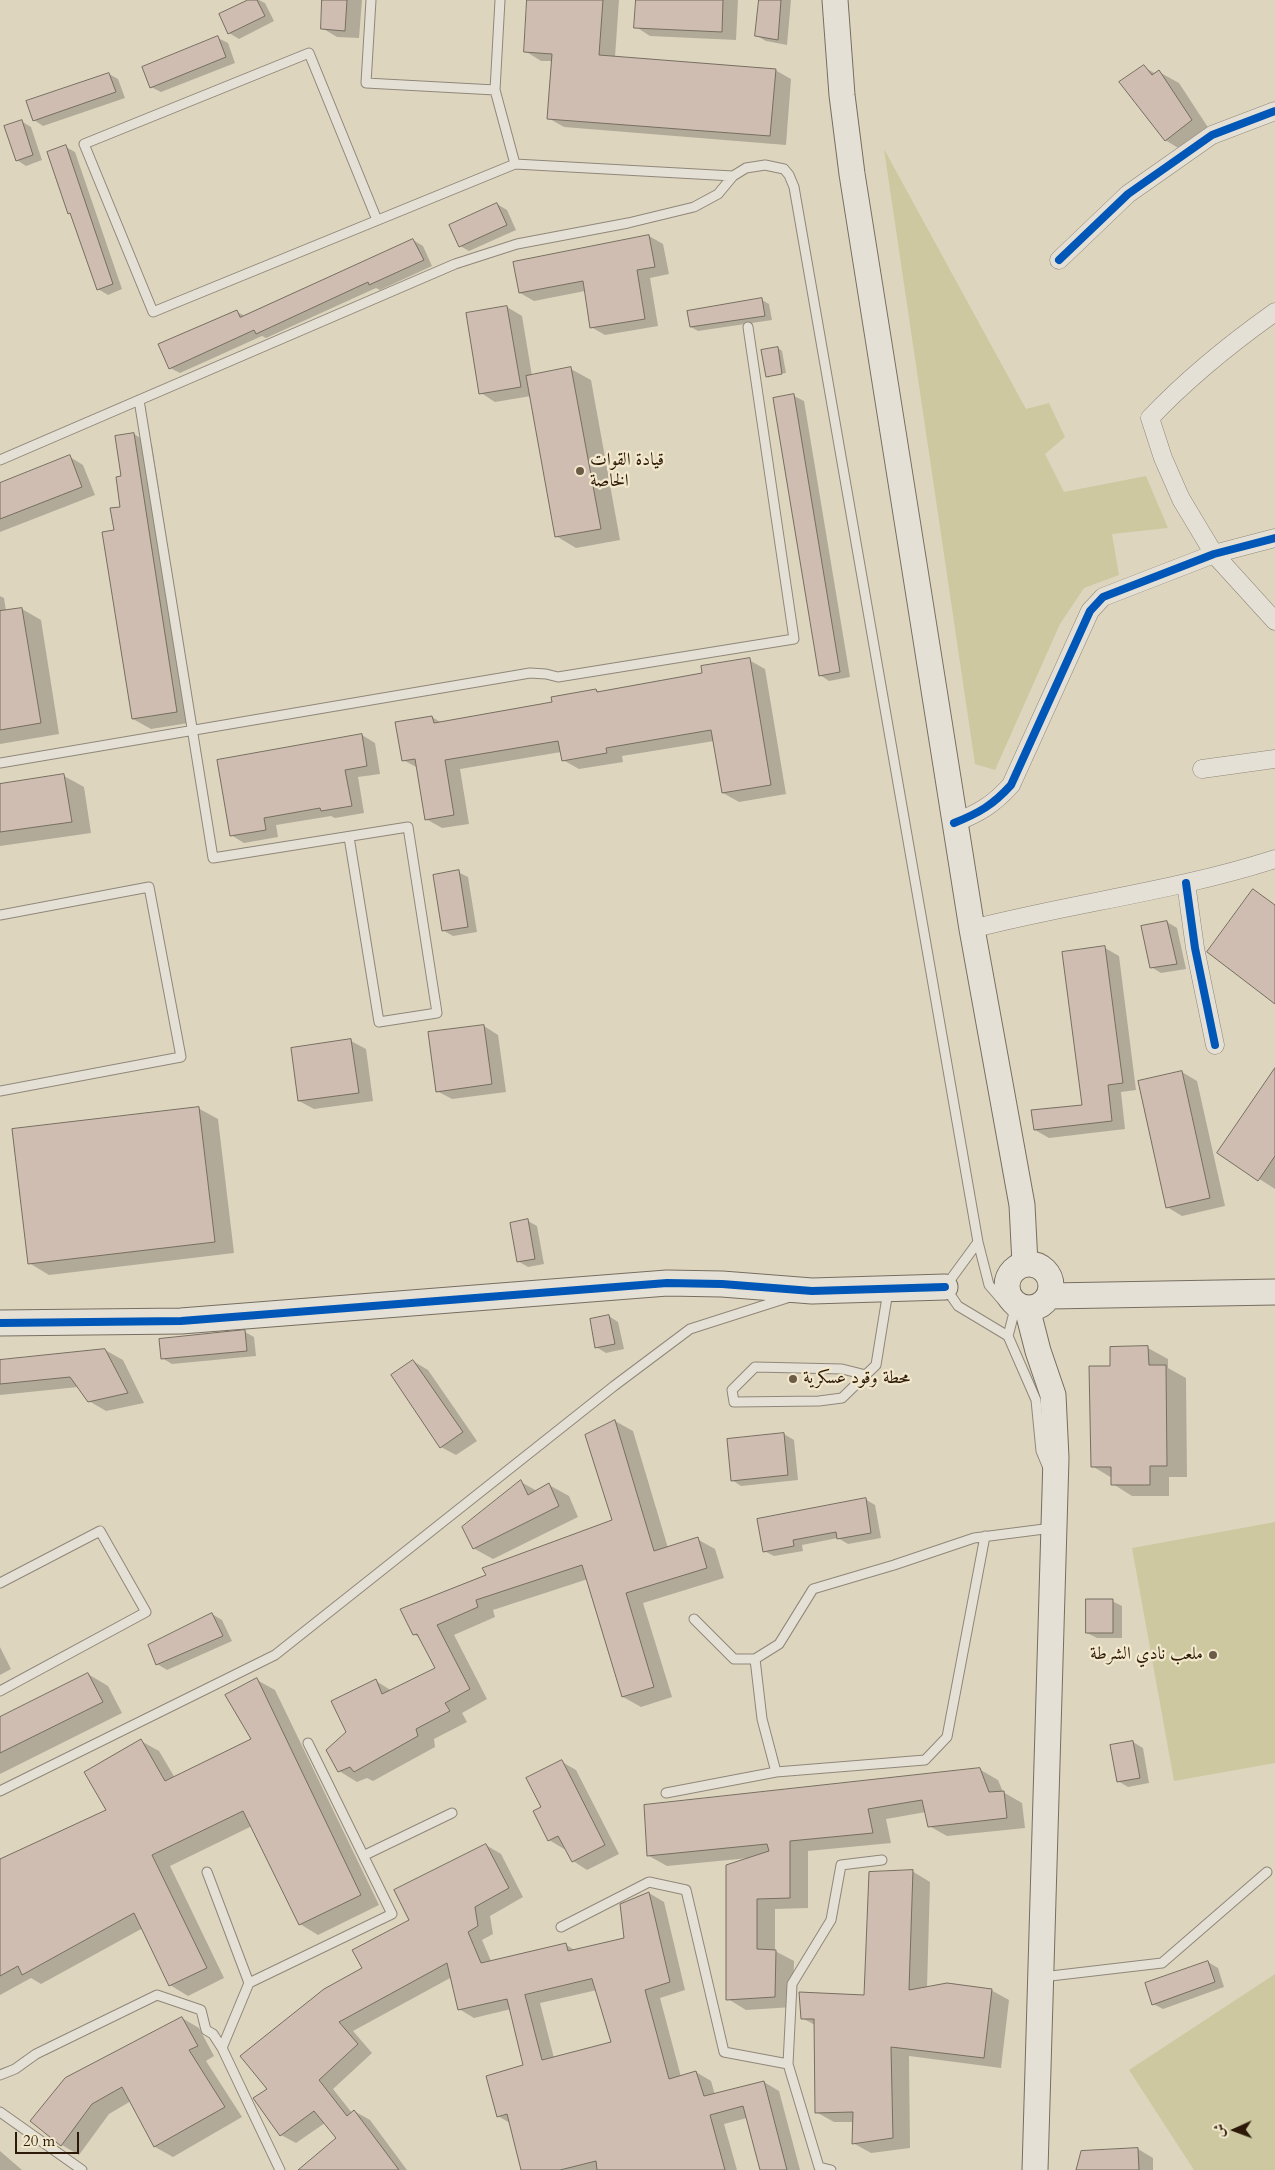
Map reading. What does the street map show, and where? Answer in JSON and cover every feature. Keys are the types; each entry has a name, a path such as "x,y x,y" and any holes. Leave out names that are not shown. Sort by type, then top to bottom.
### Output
{"main road":[{"path":"835,0 842,95 852,174 954,823 1022,1205 1025,1264"},
{"path":"1019,1309 1039,1306 1050,1288 1046,1271 1037,1265 1025,1264 1013,1270 1007,1282 1007,1291 1011,1300 1019,1309 1038,1351 1053,1395 1056,1458 1035,2170"},
{"path":"1050,1288 1275,1275"},
{"path":"0,1323 181,1321 667,1283 722,1284 812,1291 945,1287"},
{"path":"1050,1288 1275,1292"}],"street":[{"path":"1059,260 1128,194 1212,135 1275,111"},
{"path":"1275,312 1230,344 1171,396 1150,418 1163,458 1181,499 1214,554 1275,621"},
{"path":"954,823 980,813 997,801 1011,785 1090,610 1103,597 1214,554 1275,538"},
{"path":"1202,768 1275,758"},
{"path":"972,929 1027,915 1186,883 1275,859"},
{"path":"1186,883 1195,948 1215,1045"}],"lane":[{"path":"371,0 366,83 495,90"},
{"path":"500,0 495,90 515,164"},
{"path":"377,220 309,52 84,144 153,312 515,164 733,176"},
{"path":"0,460 455,264 517,244 628,223 694,207 718,194 733,176 746,168 765,165 784,169 790,175 794,187 978,1242 989,1285 1019,1309 1008,1336"},
{"path":"0,763 530,674 546,674 558,677 794,639 748,327"},
{"path":"139,400 213,858 408,827 438,1013 379,1022 350,837"},
{"path":"0,915 149,887 181,1057 0,1091"},
{"path":"978,1242 945,1287 958,1306 1008,1336 1036,1400 1040,1451 1056,1486"},
{"path":"866,1375 842,1369 755,1367 732,1390 734,1402 842,1398 866,1375 876,1365 888,1288"},
{"path":"0,1791 275,1655 614,1386 690,1329 812,1291"},
{"path":"694,1619 734,1659 755,1659 779,1644 813,1588 894,1565 974,1538 1054,1528"},
{"path":"0,1583 100,1531 146,1612 0,1691"},
{"path":"666,1793 776,1772 925,1760 947,1737 985,1536"},
{"path":"755,1659 762,1720 776,1772"},
{"path":"222,2048 249,1983 392,1914 308,1743"},
{"path":"364,1855 452,1813"},
{"path":"831,2170 819,2167 788,2064 792,1984 831,1920 841,1865 882,1860"},
{"path":"207,1872 249,1983"},
{"path":"1042,1977 1162,1963 1267,1872"},
{"path":"561,1927 649,1882 686,1890 724,2052 788,2064"},
{"path":"0,2075 15,2069 36,2054 157,1995 201,2010 206,2030 213,2034 222,2048 280,2170"},
{"path":"0,2112 82,2170"}],"shaded area":[{"path":"884,149 1026,409 1049,403 1065,437 1045,454 1064,492 1146,476 1168,528 1112,534 1119,575 1084,588 1060,624 995,770 975,764"},
{"name":"ملعب نادي الشرطة","path":"1275,1522 1275,1763 1174,1781 1132,1548"},
{"path":"1275,1974 1275,2170 1194,2170 1129,2070"}],"building":[{"path":"248,0 257,0 265,16 228,34 219,14"},
{"path":"322,0 347,0 345,31 321,29"},
{"path":"527,0 603,0 599,55 776,69 770,136 547,119 552,54 524,52"},
{"path":"636,0 723,0 722,32 634,28"},
{"path":"759,0 781,0 778,40 755,36"},
{"path":"218,36 226,57 150,88 142,67"},
{"path":"1144,65 1152,75 1159,70 1192,120 1165,141 1119,82"},
{"path":"109,73 116,92 33,121 26,101"},
{"path":"22,120 33,155 16,161 4,126"},
{"path":"66,145 113,284 97,290 47,152"},
{"path":"497,203 507,225 459,247 449,225"},
{"path":"649,235 655,267 637,270 645,319 590,328 583,281 519,293 513,262"},
{"path":"413,239 424,260 369,285 368,282 256,334 254,330 169,369 158,344 237,310 240,317"},
{"path":"762,298 765,316 690,327 687,311"},
{"path":"507,306 521,387 479,394 466,313"},
{"path":"778,347 782,374 766,377 761,350"},
{"path":"571,367 601,529 555,537 526,376"},
{"path":"794,394 840,672 819,676 773,398"},
{"path":"134,433 177,712 132,719 102,532 114,530 110,508 120,507 116,477 121,476 115,436"},
{"path":"70,455 82,487 0,519 0,483"},
{"path":"22,608 41,723 0,730 0,611"},
{"path":"750,658 771,785 722,793 711,730 606,748 607,753 562,761 558,741 445,760 454,815 425,820 415,759 402,761 395,722 432,716 434,723 552,702 551,697 596,689 597,692 702,673 701,666"},
{"path":"362,734 367,766 345,770 352,806 321,811 320,808 264,818 266,830 230,836 217,760"},
{"path":"64,774 72,822 0,832 0,784"},
{"path":"459,870 468,927 442,931 433,875"},
{"path":"1253,889 1275,905 1275,1004 1207,952"},
{"path":"1167,921 1177,964 1150,968 1141,926"},
{"path":"1105,946 1123,1083 1108,1085 1112,1121 1034,1130 1031,1110 1082,1105 1062,952"},
{"path":"484,1025 492,1084 436,1092 428,1032"},
{"path":"351,1039 359,1093 298,1101 291,1048"},
{"path":"1275,1068 1275,1156 1258,1181 1217,1153"},
{"path":"1182,1071 1210,1198 1166,1208 1138,1081"},
{"path":"199,1107 215,1242 28,1264 12,1129"},
{"path":"528,1219 535,1259 517,1262 510,1223"},
{"path":"609,1315 615,1344 595,1348 590,1319"},
{"path":"245,1330 247,1351 161,1359 159,1339"},
{"path":"1148,1346 1149,1365 1166,1365 1167,1466 1150,1466 1150,1485 1111,1485 1111,1467 1091,1467 1089,1366 1110,1366 1110,1347"},
{"path":"105,1349 128,1393 88,1402 70,1377 0,1384 0,1360"},
{"path":"413,1360 463,1432 440,1448 391,1375"},
{"path":"615,1420 654,1551 698,1537 707,1568 626,1593 654,1687 622,1697 582,1565 476,1600 478,1607 437,1625 470,1689 445,1703 450,1711 416,1729 418,1736 354,1772 350,1767 338,1772 326,1750 346,1732 331,1701 376,1679 382,1694 435,1668 417,1634 413,1635 400,1609 486,1575 482,1568 612,1520 585,1435"},
{"path":"784,1433 788,1475 731,1481 727,1439"},
{"path":"521,1480 528,1495 549,1483 559,1506 473,1549 462,1527"},
{"path":"866,1498 871,1533 837,1539 836,1532 793,1540 794,1546 763,1552 757,1519"},
{"path":"1086,1599 1113,1599 1113,1633 1086,1633"},
{"path":"212,1613 223,1636 156,1665 148,1645"},
{"path":"88,1673 103,1702 0,1753 0,1717"},
{"path":"257,1678 361,1895 299,1925 243,1811 152,1855 207,1968 169,1986 134,1913 22,1975 18,1966 0,1976 0,1859 106,1810 84,1772 141,1739 165,1781 251,1739 225,1695"},
{"path":"1133,1741 1140,1778 1117,1782 1110,1745"},
{"path":"562,1760 605,1845 572,1862 558,1836 548,1841 533,1811 541,1807 526,1778"},
{"path":"980,1768 989,1792 1004,1791 1007,1818 928,1827 922,1800 868,1809 873,1833 790,1841 790,1898 757,1899 757,1949 776,1950 775,1997 726,2000 726,1865 769,1851 767,1844 647,1856 644,1805"},
{"path":"486,1844 509,1888 475,1907 478,1926 468,1932 481,1963 566,1943 568,1951 624,1938 620,1904 649,1892 670,1982 645,1990 669,2079 696,2071 704,2096 764,2081 787,2170 760,2170 743,2106 710,2115 725,2170 597,2170 596,2161 560,2170 521,2170 507,2114 497,2117 486,2076 523,2065 507,1999 458,2010 447,1963 339,2022 358,2044 319,2080 347,2116 354,2110 399,2170 298,2170 336,2138 314,2111 280,2136 253,2098 267,2089 240,2056 324,1989 362,1968 352,1950 409,1920 394,1890","holes":["592,1979 611,2042 542,2060 525,1995"]},
{"path":"913,1870 909,1990 947,1983 992,1989 984,2058 891,2047 893,2138 852,2144 853,2112 815,2113 814,2019 801,2019 799,1992 864,1995 869,1872"},
{"path":"1208,1961 1215,1982 1152,2005 1145,1983"},
{"path":"182,2017 198,2046 189,2050 225,2107 154,2147 122,2087 92,2104 61,2146 30,2121 65,2078"},
{"path":"1138,2148 1139,2170 1076,2170 1081,2151"}],"cycle path":[{"path":"1059,260 1128,194 1212,135 1275,111"},
{"path":"954,823 985,808 1011,785 1090,611 1103,597 1214,554 1275,538"},
{"path":"1186,883 1195,948 1215,1045"},
{"path":"0,1323 181,1321 667,1283 722,1284 812,1291 945,1287"}],"place":[{"name":"قيادة القوات الخاصة","path":"580,471"},
{"name":"محطة وقود عسكرية","path":"793,1379"},
{"name":"ملعب نادي الشرطة","path":"1213,1655"}]}
